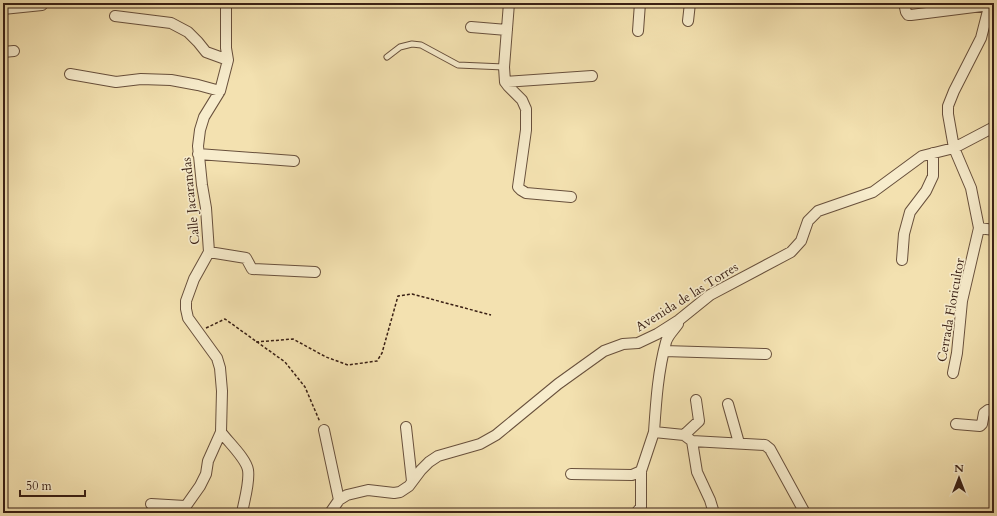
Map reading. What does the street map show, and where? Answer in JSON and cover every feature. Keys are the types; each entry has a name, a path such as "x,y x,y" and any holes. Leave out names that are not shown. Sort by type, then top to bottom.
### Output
{"street":[{"name":"Calle Jacarandas","path":"221,432 222,391 220,368 213,351 197,332 188,318 186,301 194,279 209,252 206,208 198,154 200,130 204,117 220,91 228,60 226,42 226,3"},
{"path":"509,3 504,67 505,82 522,100 526,109 526,130 518,187 526,193 571,197"},
{"path":"638,31 640,3"},
{"path":"688,21 690,3"},
{"path":"904,3 908,15 990,4 981,38 954,91 948,106 948,114 954,148 971,188 979,228 994,230"},
{"path":"3,9 42,5"},
{"path":"115,16 171,24 188,32 206,52 228,60"},
{"path":"471,27 507,30"},
{"path":"3,52 14,51"},
{"path":"70,74 116,82 141,79 171,80 220,91"},
{"path":"505,82 592,76"},
{"name":"Avenida de las Torres","path":"339,500 347,495 368,490 394,493 400,492 409,486 421,470 438,456 480,444 496,435 558,384 604,351 624,344 638,343 646,340 679,320 690,310 720,289 791,252 801,241 808,221 818,211 873,192 922,156 954,148 994,127"},
{"path":"902,260 904,234 910,212 926,191 933,176 933,153"},
{"path":"198,154 294,161"},
{"name":"Cerrada Floricultor","path":"953,373 957,353 962,301 979,228"},
{"path":"209,252 246,258 252,269 315,272"},
{"path":"636,513 641,507 641,471 654,432 660,366 666,341 679,320"},
{"path":"664,351 766,354"},
{"path":"696,400 699,420 688,438 697,472 710,500 714,513"},
{"path":"728,404 739,443"},
{"path":"956,424 980,426 982,424 984,413 988,410 994,410"},
{"path":"406,427 412,481"},
{"path":"324,430 339,500 330,513"},
{"path":"151,504 183,510 200,486 206,474 208,461 221,432 244,460 248,469 249,478 242,513"},
{"path":"654,432 688,438 765,444 770,449 804,513"},
{"path":"571,474 632,475 641,471"}],"lane":[{"path":"387,56 400,48 412,44 421,45 458,65 504,67"}],"path":[{"path":"256,342 293,339 326,357 348,365 376,361 382,353 398,296 412,294 490,315"},
{"path":"197,332 225,319 285,362 305,387 324,430"}]}
